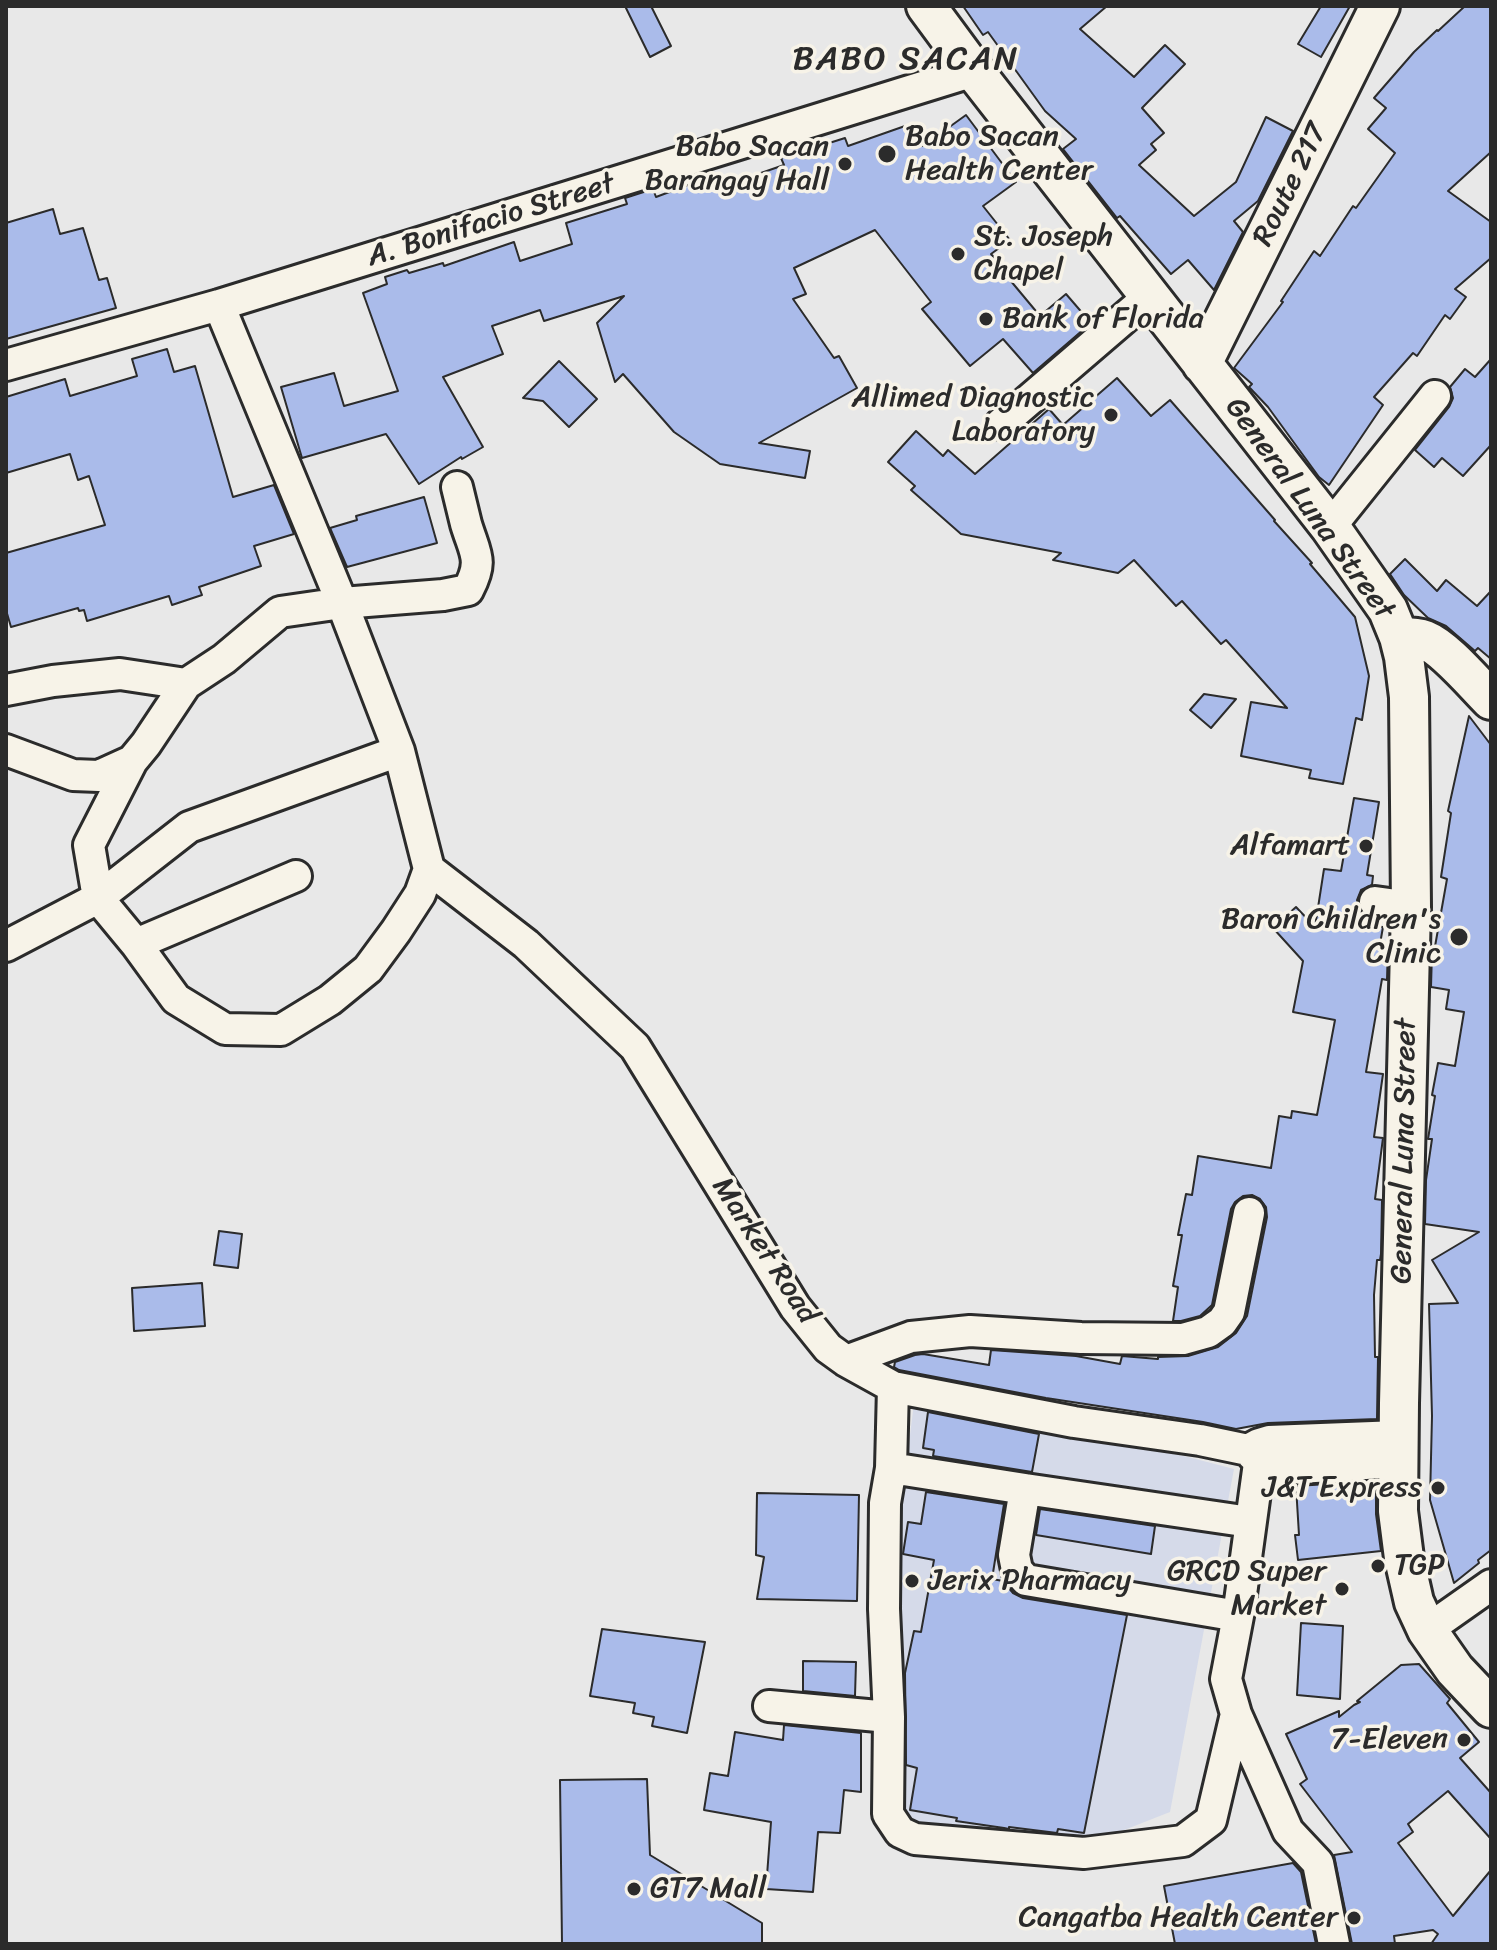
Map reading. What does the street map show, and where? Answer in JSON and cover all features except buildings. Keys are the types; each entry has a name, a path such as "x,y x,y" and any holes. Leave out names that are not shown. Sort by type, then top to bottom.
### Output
{"main road":[{"name":"General Luna Street","path":"926,6 1330,527 1388,610 1399,637 1409,697 1393,905 1398,1511 1414,1602 1427,1630 1455,1670 1491,1708"},
{"name":"Route 217","path":"1202,364 1380,6"},
{"path":"1399,637 1429,641 1491,700"}],"street":[{"name":"A. Bonifacio Street","path":"6,365 219,305 974,71"},
{"path":"1001,424 1150,296"},
{"path":"219,305 342,603 399,751 429,869 420,894 368,969 330,1000 281,1030 225,1029 176,999 98,898 89,845 132,761 186,684 224,659 280,612 342,603 443,595 468,590 476,575 478,556 457,487"},
{"path":"1330,527 1435,396"},
{"path":"6,690 120,674 186,684"},
{"path":"6,750 73,775 99,776 132,761"},
{"path":"6,946 98,898 189,827 399,751"},
{"name":"Market Road","path":"429,869 526,944 635,1047 795,1307 828,1348 846,1361 893,1387 1074,1422 1200,1440 1253,1457 1259,1444 1269,1441 1399,1449"},
{"path":"136,944 296,876"},
{"path":"846,1361 911,1337 970,1331 1081,1338 1183,1339 1208,1332 1222,1322 1229,1312 1249,1213"},
{"path":"893,1387 891,1468 885,1503 884,1609 889,1717 888,1814 900,1832 915,1839 1084,1853 1183,1841 1211,1820 1236,1714"},
{"path":"1253,1457 1250,1522 1226,1679 1236,1714 1288,1831 1318,1863 1334,1944"},
{"path":"891,1468 1250,1522"},
{"path":"1025,1489 1014,1555 1017,1570 1026,1580 1238,1616"},
{"path":"1427,1630 1491,1585"},
{"path":"769,1706 889,1717"}],"shaded area":[{"path":"914,1403 1188,1457 1234,1469 1170,1812 1091,1843 912,1826 898,1807 892,1579"}],"place":[{"name":"Babo Sacan Health Center","path":"887,154"},
{"name":"Babo Sacan Barangay Hall","path":"845,164"},
{"name":"St. Joseph Chapel","path":"958,254"},
{"name":"Bank of Florida","path":"986,319"},
{"name":"Allimed Diagnostic Laboratory","path":"1111,415"},
{"name":"Alfamart","path":"1366,846"},
{"name":"Baron Children's Clinic","path":"1459,937"},
{"name":"J&T Express","path":"1438,1488"},
{"name":"TGP","path":"1378,1566"},
{"name":"Jerix Pharmacy","path":"912,1581"},
{"name":"GRCD Super Market","path":"1342,1589"},
{"name":"7-Eleven","path":"1464,1740"},
{"name":"GT7 Mall","path":"634,1889"},
{"name":"Cangatba Health Center","path":"1354,1918"}],"district":[{"name":"BABO SACAN","path":"906,60"}]}
